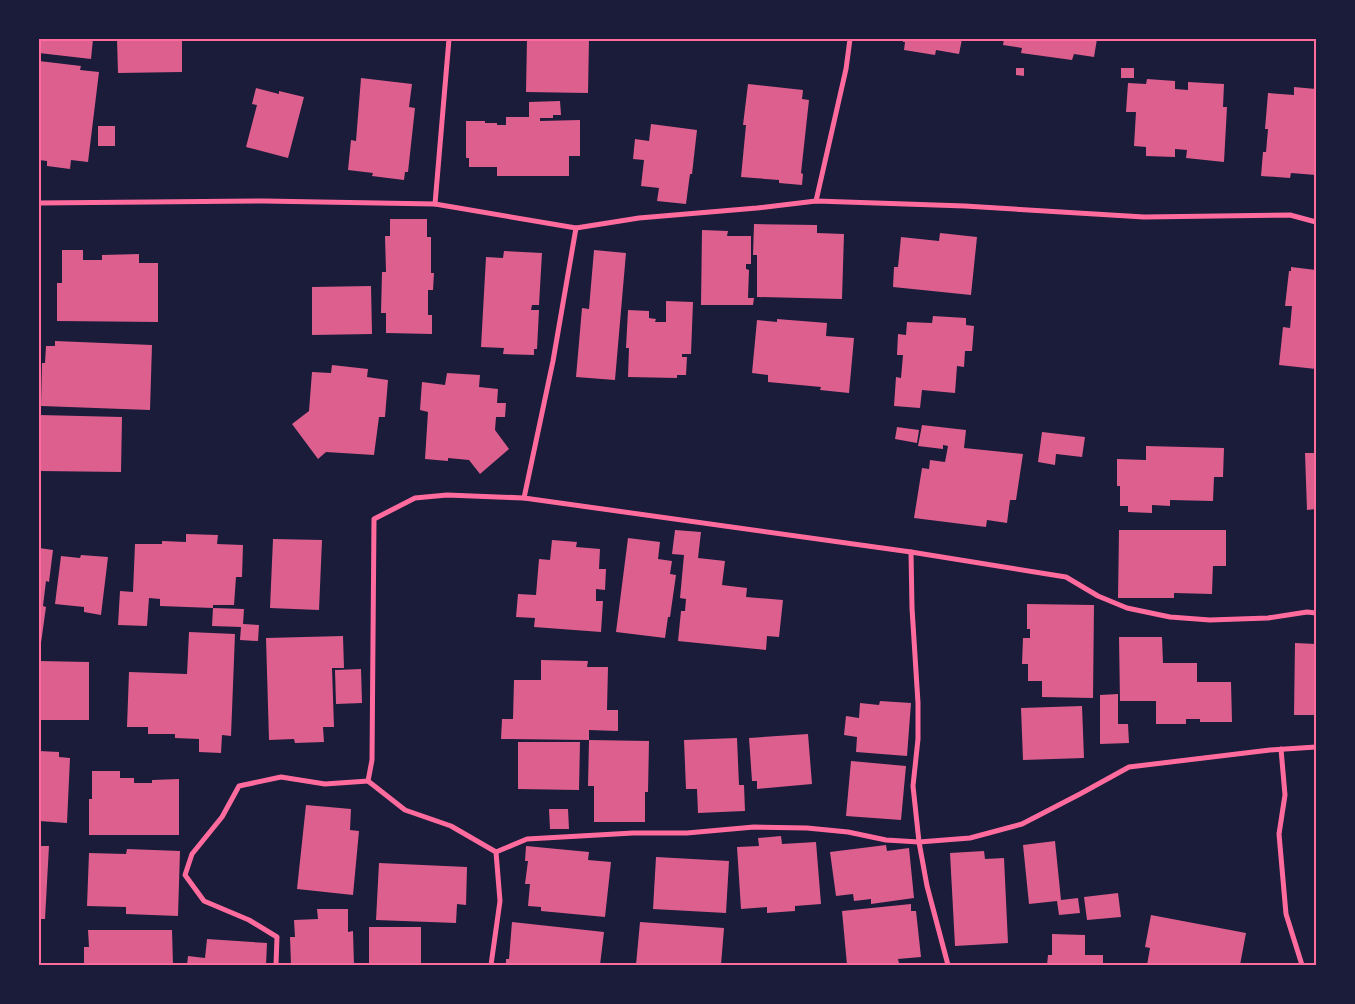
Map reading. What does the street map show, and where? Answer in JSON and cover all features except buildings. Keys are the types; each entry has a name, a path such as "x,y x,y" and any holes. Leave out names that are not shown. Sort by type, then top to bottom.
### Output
{"street":[{"path":"435,204 449,39"},
{"path":"816,201 846,69 850,39"},
{"path":"39,203 264,200 435,204 576,228 639,218 816,201 965,206 1144,217 1290,215 1316,222"},
{"path":"524,498 552,361 576,228"},
{"path":"368,781 372,760 374,519 415,498 447,496 524,498 911,552 1066,577 1098,596 1127,608 1170,617 1210,620 1268,618 1307,612 1316,613"},
{"path":"911,552 912,608 918,704 918,739 913,786 919,842 948,965"},
{"path":"496,852 527,839 633,833 687,833 754,827 816,828 886,840 919,842 970,838 1022,824 1128,767 1281,749 1316,747"},
{"path":"1281,749 1285,795 1279,834 1286,914 1302,965"},
{"path":"276,965 278,937 249,920 204,901 185,876 192,854 222,817 239,786 281,777 325,784 368,781 405,810 451,826 496,852"},
{"path":"491,965 500,902 496,852"}]}
